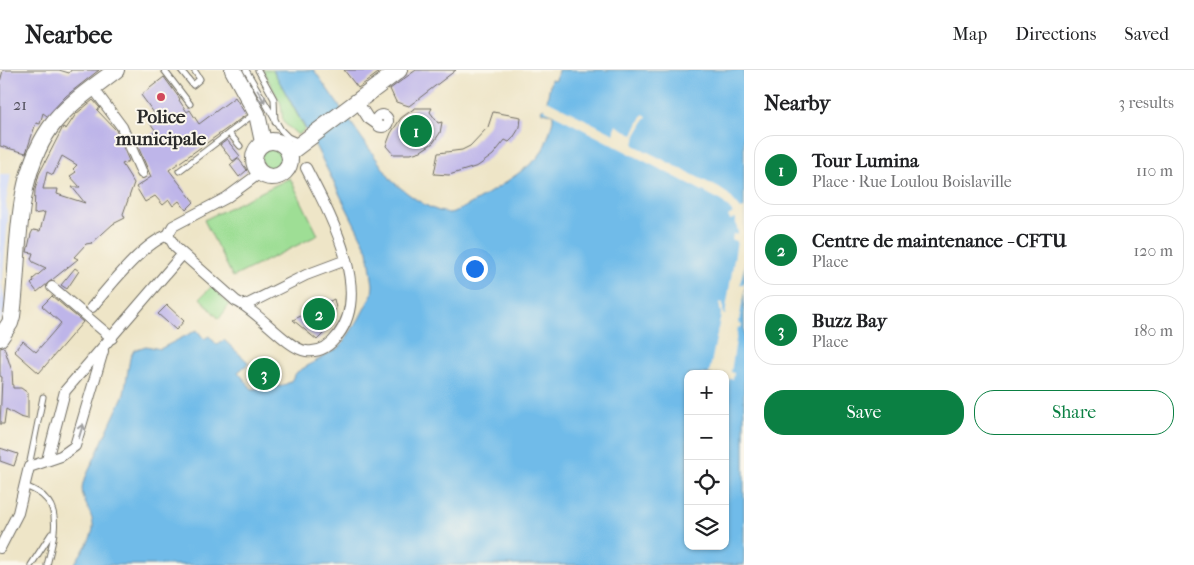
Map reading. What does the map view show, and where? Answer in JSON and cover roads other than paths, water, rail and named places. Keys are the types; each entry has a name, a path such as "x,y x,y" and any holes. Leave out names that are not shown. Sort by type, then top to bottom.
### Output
{"main road":[{"path":"0,338 7,330 12,316 26,186 33,160 50,127 69,107 116,70"},
{"path":"233,70 256,112 263,142"},
{"path":"289,153 354,109 398,70"},
{"path":"276,140 286,147 289,153 289,164 282,174 271,177 260,173 256,169 253,157 254,151 263,142 276,140"}],"street":[{"path":"93,88 122,127 142,173"},
{"path":"354,109 378,120"},
{"path":"168,235 182,255 236,301 246,305 294,345 304,351 317,352 331,344 347,320 351,302 346,260 341,240 306,168"},
{"path":"92,307 124,270 156,240 168,235 173,226 226,198 260,173"},
{"path":"47,460 65,391 182,255"},
{"path":"246,305 306,275 346,260"},
{"path":"52,287 112,338"},
{"path":"0,548 18,513 29,467 68,453 75,446 104,347"}],"lane":[{"path":"181,70 193,85 200,79 194,70"},
{"path":"246,70 276,122 288,137 306,141"},
{"path":"258,70 274,99 276,122"},
{"path":"354,109 407,70"},
{"path":"166,71 190,104"},
{"path":"179,171 256,112"},
{"path":"229,133 240,146"},
{"path":"29,467 43,398"},
{"path":"25,485 43,496 50,503 54,515 54,529 47,565"},
{"path":"31,565 54,529"}],"water":[{"path":"273,70 314,70 392,181 411,196 433,209 449,213 467,206 496,189 539,156 546,143 553,120 553,114 542,112 541,110 546,106 551,79 556,80 558,70 744,70 744,565 74,565 89,541 93,527 83,496 83,483 124,394 130,358 134,350 146,346 160,349 197,330 204,339 209,336 217,345 224,340 249,363 238,372 252,389 282,386 290,382 297,372 340,347 359,319 372,294 373,285 368,251 317,149"}],"place":[{"name":"Police municipale","path":"161,97"},
{"name":"Tour Lumina","path":"416,131"},
{"name":"Centre de maintenance - CFTU","path":"319,314"},
{"name":"Buzz Bay","path":"264,374"}]}
